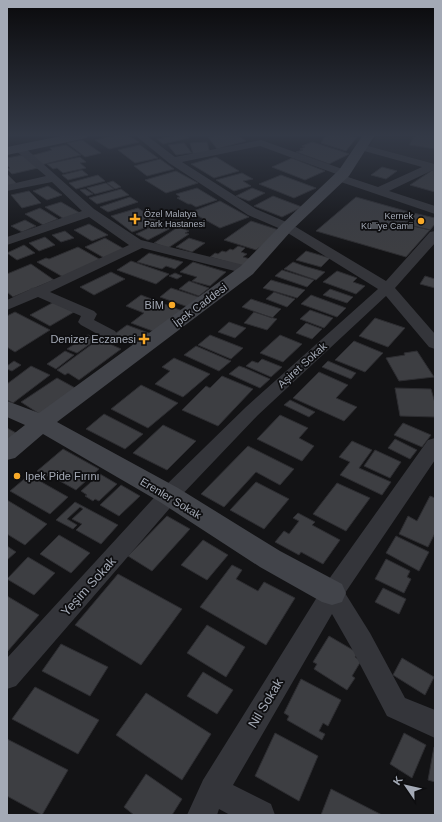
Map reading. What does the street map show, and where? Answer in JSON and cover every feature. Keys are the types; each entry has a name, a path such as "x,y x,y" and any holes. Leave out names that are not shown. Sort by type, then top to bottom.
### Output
{"main road":[{"name":"İpek Caddesi","path":"7,452 41,423 247,270 287,227 341,175"},
{"name":"Erenler Sokak","path":"7,408 41,423 169,495 270,559 332,593"}],"street":[{"path":"49,173 90,212 136,243 247,270"},
{"path":"191,173 252,212 287,227 387,288 435,344"},
{"path":"337,173 380,192 435,210"},
{"path":"380,192 419,173"},
{"path":"7,188 54,178"},
{"path":"7,241 90,212"},
{"name":"Aşiret Sokak","path":"169,495 252,411 387,288 435,235"},
{"path":"7,306 36,291 136,247 136,243"},
{"path":"36,291 89,314 86,322 109,334"},
{"name":"Nil Sokak","path":"207,803 332,593 435,445"},
{"name":"Yeşim Sokak","path":"7,677 169,495"},
{"path":"332,593 396,707 435,724"},
{"path":"207,803 260,815"}],"building":[{"path":"86,173 88,175 68,180 62,175"},
{"path":"144,173 157,173 147,176"},
{"path":"168,173 180,173 198,183 166,193 145,180"},
{"path":"206,173 231,173 214,178"},
{"path":"241,173 253,179 243,181 251,186 234,191 216,180"},
{"path":"288,173 320,173 305,180"},
{"path":"373,173 394,173 386,179 371,175"},
{"path":"427,173 434,173 435,192 410,185"},
{"path":"7,174 18,185 7,188"},
{"path":"98,175 105,181 76,189 69,183"},
{"path":"281,175 316,188 294,198 259,184"},
{"path":"113,181 121,187 115,189 107,183"},
{"path":"106,183 114,189 95,194 87,188"},
{"path":"48,186 62,195 47,200 33,191"},
{"path":"197,188 217,200 196,207 177,198 180,197 176,194"},
{"path":"252,188 265,193 249,201 236,196"},
{"path":"85,189 93,194 87,196 80,190"},
{"path":"121,189 129,195 97,204 89,198"},
{"path":"29,191 41,203 22,208 11,195"},
{"path":"273,196 302,207 282,217 254,206"},
{"path":"130,197 138,202 108,212 100,207"},
{"path":"356,197 409,212 402,220 411,222 409,225 430,230 406,257 316,231"},
{"path":"220,201 249,217 220,228 191,212"},
{"path":"61,202 80,213 64,219 45,207"},
{"path":"40,208 58,219 43,225 25,214"},
{"name":"Özel Malatya Park Hastanesi","path":"138,208 160,223 132,232 111,216"},
{"name":"Kernek Külliye Camii","path":"409,212 435,218 435,224 430,230 409,225 411,222 402,220"},
{"path":"25,220 36,226 22,232 11,226"},
{"path":"251,221 282,231 256,250 224,240"},
{"path":"89,224 108,235 92,241 74,230"},
{"path":"163,225 171,228 148,240 136,234 153,226 158,228"},
{"path":"178,227 189,231 185,233 189,234 168,248 154,243"},
{"path":"65,231 74,238 61,242 52,235"},
{"path":"45,237 55,245 39,251 29,243"},
{"path":"105,238 126,250 106,259 85,247"},
{"path":"189,238 205,243 192,252 176,247"},
{"path":"24,245 35,253 17,260 7,253"},
{"path":"238,246 245,248 241,252 247,254 243,257 250,259 242,266 210,257 215,253 218,254 222,251 226,252 230,249 233,250"},
{"path":"78,247 101,260 63,277 37,262 46,258 49,259"},
{"path":"306,251 330,258 321,267 296,260"},
{"path":"149,253 183,262 175,269 166,266 162,269 137,262"},
{"path":"131,261 169,274 156,284 117,270"},
{"path":"193,262 226,272 210,286 192,281 197,277 180,272"},
{"path":"293,262 325,272 316,280 284,269"},
{"path":"31,264 54,280 13,297 7,292 7,274"},
{"path":"282,270 314,280 307,287 275,276"},
{"path":"337,271 357,278 353,282 365,286 356,294 323,282"},
{"path":"111,272 125,279 94,295 80,287"},
{"path":"175,273 182,276 177,279 169,276"},
{"path":"425,276 435,279 435,288 420,284"},
{"path":"271,280 305,290 297,298 263,288"},
{"path":"189,281 209,288 199,296 179,289"},
{"path":"171,288 202,298 191,308 160,297"},
{"path":"330,289 353,297 347,303 323,295"},
{"path":"274,292 295,299 287,307 266,299"},
{"path":"141,295 185,312 158,333 131,323 144,313 126,306"},
{"path":"311,295 346,308 337,317 301,304"},
{"path":"251,299 281,309 272,318 242,307"},
{"path":"54,302 74,312 50,326 30,315"},
{"path":"310,310 333,318 324,328 300,319"},
{"path":"15,312 50,330 15,352 7,347 7,316"},
{"path":"254,312 277,319 267,330 244,323"},
{"path":"375,318 405,328 388,347 359,336"},
{"path":"229,322 246,328 235,338 218,332"},
{"path":"306,323 322,329 312,339 296,333"},
{"path":"127,325 154,335 140,347 112,336"},
{"path":"88,335 97,339 77,353 67,349"},
{"path":"210,335 243,348 231,359 198,345"},
{"path":"280,335 302,344 283,362 260,353"},
{"path":"99,339 121,349 79,380 68,373 65,375 57,370"},
{"path":"354,341 383,353 365,372 335,360"},
{"path":"196,346 231,361 219,371 184,355"},
{"path":"65,351 74,355 56,369 47,364"},
{"path":"417,351 434,377 399,381 386,358 405,355 404,353"},
{"path":"174,358 210,374 183,397 155,384 170,371 162,367"},
{"path":"262,359 282,367 271,377 246,366 252,361 258,363"},
{"path":"14,361 21,365 12,371 7,369 7,366"},
{"path":"328,361 356,373 351,379 322,367"},
{"path":"31,366 50,375 13,403 7,400 7,384"},
{"path":"239,366 270,379 260,388 229,374"},
{"path":"319,372 348,385 336,398 357,407 344,421 293,398"},
{"path":"222,376 253,389 218,426 182,410 206,386 210,388"},
{"path":"57,378 77,389 41,415 21,402"},
{"path":"141,385 178,403 148,428 111,409"},
{"path":"395,388 431,389 435,403 435,417 400,416"},
{"path":"290,400 315,412 309,417 284,405"},
{"path":"104,414 143,434 125,449 86,429"},
{"path":"280,415 308,428 299,438 314,446 302,461 257,439"},
{"path":"403,423 431,435 422,447 394,435"},
{"path":"163,425 196,441 167,470 133,453"},
{"path":"7,428 18,434 7,443"},
{"path":"395,439 417,450 410,459 388,448"},
{"path":"352,441 372,450 359,468 391,482 382,495 340,475 350,462 339,457"},
{"path":"248,446 294,469 280,485 256,472 224,507 201,494"},
{"path":"63,449 99,469 76,490 49,475 47,476 37,471"},
{"path":"375,450 401,462 390,478 364,466"},
{"path":"100,474 117,484 99,501 95,499 93,501 85,496 87,495 81,491"},
{"path":"29,475 68,497 50,514 10,491"},
{"path":"256,482 289,499 264,529 230,510"},
{"path":"337,483 370,498 346,531 313,514"},
{"path":"121,485 140,496 119,516 100,505"},
{"path":"430,496 435,498 435,533 428,547 399,534 408,516 417,521"},
{"path":"7,500 47,524 25,545 7,534"},
{"path":"75,502 118,525 101,544 76,530 82,524 72,519 83,509 80,507 67,519 77,525 73,529 56,520"},
{"path":"298,513 315,522 312,525 340,540 323,564 301,552 299,555 275,542 284,531 289,534 299,521 293,518"},
{"path":"167,516 190,529 152,571 128,556"},
{"path":"59,535 90,553 71,573 40,554"},
{"path":"396,536 429,552 419,571 386,553"},
{"path":"203,540 228,555 207,580 181,565"},
{"path":"7,546 16,552 7,560"},
{"path":"28,557 55,573 34,595 7,579"},
{"path":"386,559 410,571 407,577 411,579 404,593 375,579"},
{"path":"232,565 242,570 236,579 258,591 264,582 295,598 266,645 200,607"},
{"path":"118,574 182,609 141,665 75,625"},
{"path":"383,588 406,599 399,614 375,602"},
{"path":"7,596 39,615 7,652"},
{"path":"207,625 245,647 226,677 187,653"},
{"path":"329,636 358,653 355,657 361,661 352,676 355,678 347,690 314,669 317,664 313,662"},
{"path":"61,644 108,667 90,696 42,671"},
{"path":"402,658 434,677 425,695 393,675"},
{"path":"203,672 233,690 217,714 187,696"},
{"path":"301,679 341,700 328,726 323,723 319,731 325,734 322,740 287,720 289,716 284,713"},
{"path":"35,687 99,720 78,754 12,719"},
{"path":"146,693 211,734 182,780 116,735"},
{"path":"275,733 318,756 299,801 255,776"},
{"path":"404,733 426,745 412,778 390,764"},
{"path":"7,739 68,770 42,815 7,796"},
{"path":"435,747 435,782 428,780"},
{"path":"146,774 182,799 172,815 134,815 124,807"},
{"path":"331,789 382,815 321,815"}],"place":[{"name":"Özel Malatya Park Hastanesi","path":"135,219"},
{"name":"Kernek Külliye Camii","path":"421,221"},
{"name":"BİM","path":"172,305"},
{"name":"Denizer Eczanesi","path":"144,339"},
{"name":"Ipek Pide Fırını","path":"17,476"}]}
